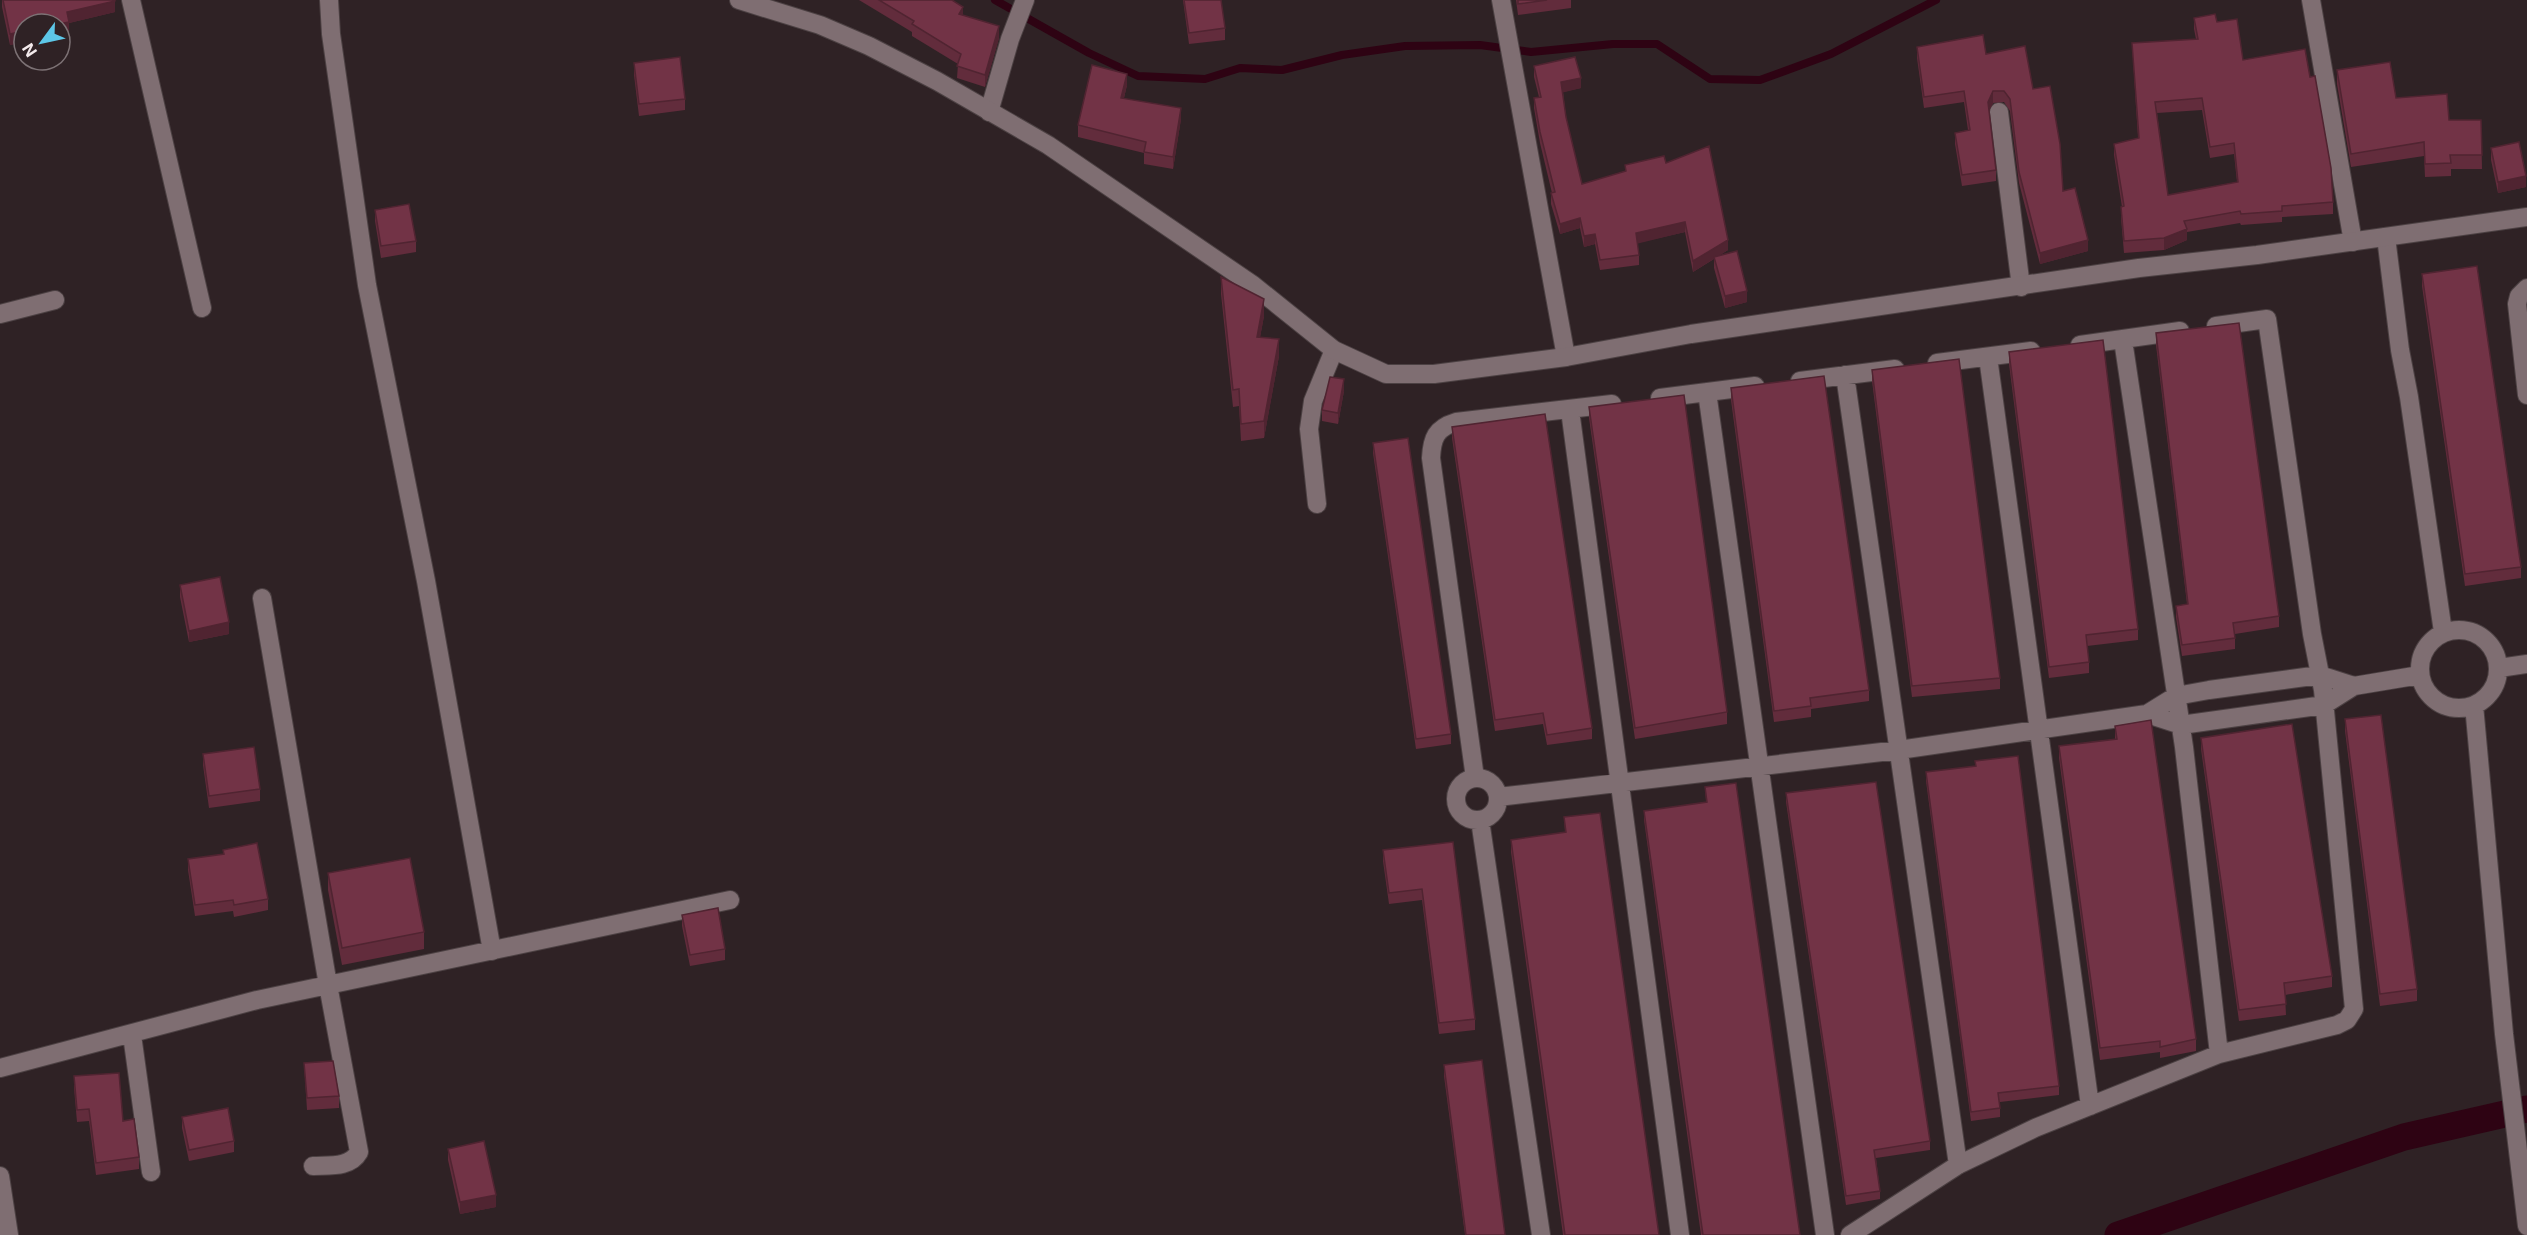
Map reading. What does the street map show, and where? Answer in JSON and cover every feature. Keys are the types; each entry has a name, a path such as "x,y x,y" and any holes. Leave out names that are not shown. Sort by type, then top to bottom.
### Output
{"street":[{"path":"131,0 202,308"},
{"path":"329,0 332,45 367,285 426,581 492,951"},
{"path":"738,0 820,25 869,46 1048,145 1253,285 1335,350 1367,368 1398,375 1434,374 1566,357 1690,334 2139,268 2353,242 2527,217"},
{"path":"1501,0 1512,72 1566,357"},
{"path":"2311,0 2353,242"},
{"path":"989,112 1010,39 1023,4"},
{"path":"1999,112 2021,286"},
{"path":"2386,237 2400,350 2411,406 2443,632"},
{"path":"2527,288 2519,297 2517,304 2527,395"},
{"path":"0,314 55,300"},
{"path":"1850,1235 1958,1165 2090,1106 2219,1054 2337,1025 2346,1020 2354,1009 2324,705 2267,319 2067,347"},
{"path":"2123,340 2181,725 2219,1054"},
{"path":"1317,504 1309,429 1313,401 1335,350"},
{"path":"1475,778 1432,446 1439,430 1456,422 1570,410 2044,350"},
{"path":"1988,357 2090,1106"},
{"path":"1845,375 1958,1165"},
{"path":"1707,392 1825,1235"},
{"path":"1570,410 1680,1235"},
{"path":"262,598 359,1152 356,1159 345,1164 313,1166"},
{"path":"2468,630 2490,644 2496,655 2499,668 2492,691 2474,705 2457,708 2440,703 2430,696 2420,675 2420,662 2424,650 2432,639 2443,632 2468,630"},
{"path":"2499,668 2527,664"},
{"path":"1498,797 1619,781 1899,750 2147,714 2175,696 2320,675 2354,686"},
{"path":"2147,714 2181,725 2324,705 2354,686 2420,675"},
{"path":"2474,705 2504,1034 2526,1218"},
{"path":"1475,778 1487,781 1498,797 1494,812 1480,820 1464,816 1456,802 1460,786 1475,778"},
{"path":"1480,820 1540,1235"},
{"path":"0,1068 247,1003 730,900"},
{"path":"132,1035 152,1172"},
{"path":"0,1176 9,1235"}],"building":[{"path":"3,0 115,0 67,12 12,12 12,34 10,34"},
{"path":"879,0 952,0 963,7 959,14 999,26 985,75 957,66 961,54 912,24 914,21"},
{"path":"1184,0 1221,0 1225,28 1189,33"},
{"path":"1518,0 1547,0 1518,4"},
{"path":"2215,14 2217,22 2237,19 2243,60 2305,49 2310,77 2315,76 2331,168 2333,202 2282,206 2282,211 2241,214 2240,211 2184,221 2187,229 2164,238 2124,241 2121,207 2124,206 2114,144 2139,138 2132,43 2198,39 2194,18","holes":["2202,98 2210,147 2234,143 2238,182 2168,195 2155,102"]},
{"path":"1983,35 1986,54 2025,46 2033,89 2050,86 2060,144 2063,191 2075,188 2088,240 2040,253 2019,172 2010,99 2004,91 1993,91 1988,102 1996,170 1962,175 1955,133 1970,130 1964,91 1924,97 1917,47"},
{"path":"680,57 685,99 639,104 634,63"},
{"path":"1575,57 1581,78 1561,82 1566,117 1582,184 1626,171 1625,165 1664,156 1666,163 1709,146 1728,240 1693,261 1685,222 1636,233 1639,255 1600,260 1595,234 1584,236 1580,218 1560,224 1551,193 1555,192 1534,98 1541,97 1534,66"},
{"path":"2390,62 2396,98 2447,94 2449,120 2481,120 2482,155 2450,155 2451,163 2425,164 2424,142 2351,154 2337,70"},
{"path":"1092,65 1127,74 1121,98 1181,108 1173,157 1144,152 1146,142 1078,125"},
{"path":"2519,142 2526,176 2498,182 2491,148"},
{"path":"409,204 416,241 381,246 375,210"},
{"path":"1737,251 1747,291 1725,296 1714,257"},
{"path":"2477,266 2521,567 2465,574 2422,274"},
{"path":"1221,277 1264,299 1257,337 1279,339 1264,421 1241,424 1239,389 1233,390"},
{"path":"2239,323 2279,616 2233,623 2235,638 2182,645 2176,606 2188,604 2156,333"},
{"path":"2103,340 2138,629 2086,635 2089,662 2049,667 2009,352"},
{"path":"1959,359 2000,678 1912,686 1872,370"},
{"path":"1824,376 1869,690 1810,698 1811,706 1774,711 1731,388"},
{"path":"1330,377 1344,379 1338,413 1322,410"},
{"path":"1684,395 1727,712 1635,728 1589,407"},
{"path":"1545,414 1592,728 1547,735 1543,713 1495,720 1452,427"},
{"path":"1408,438 1451,734 1416,739 1373,443"},
{"path":"220,577 229,622 189,631 180,585"},
{"path":"2381,715 2417,989 2380,994 2345,719"},
{"path":"2151,720 2196,1039 2160,1047 2160,1041 2100,1048 2059,746 2117,739 2115,726"},
{"path":"2292,724 2332,976 2284,983 2286,1004 2239,1010 2201,738"},
{"path":"254,747 260,789 209,796 203,754"},
{"path":"2018,756 2059,1086 1998,1093 2000,1108 1971,1112 1926,772 1976,766 1975,761"},
{"path":"1876,782 1930,1141 1874,1150 1880,1191 1846,1196 1786,793"},
{"path":"1736,783 1800,1235 1703,1235 1644,811 1707,802 1705,787"},
{"path":"1600,813 1659,1235 1565,1235 1511,840 1566,832 1564,817"},
{"path":"1453,842 1475,1019 1439,1023 1422,889 1389,893 1383,850"},
{"path":"257,843 268,899 234,905 233,900 195,905 188,859 224,854 223,850"},
{"path":"410,858 424,932 342,948 328,873"},
{"path":"718,908 725,949 690,955 682,915"},
{"path":"1482,1060 1505,1235 1466,1235 1444,1065"},
{"path":"333,1061 339,1096 307,1098 304,1063"},
{"path":"119,1073 123,1121 134,1119 139,1157 96,1163 89,1109 77,1110 74,1076"},
{"path":"228,1108 234,1141 189,1150 182,1117"},
{"path":"484,1141 496,1195 460,1202 448,1149"}],"waterway":[{"path":"995,0 1089,53 1138,76 1205,79 1240,68 1282,70 1342,55 1405,46 1480,45 1531,52 1613,44 1657,44 1710,79 1760,80 1831,54 1936,0"},
{"path":"2118,1235 2404,1137 2527,1109"}]}
